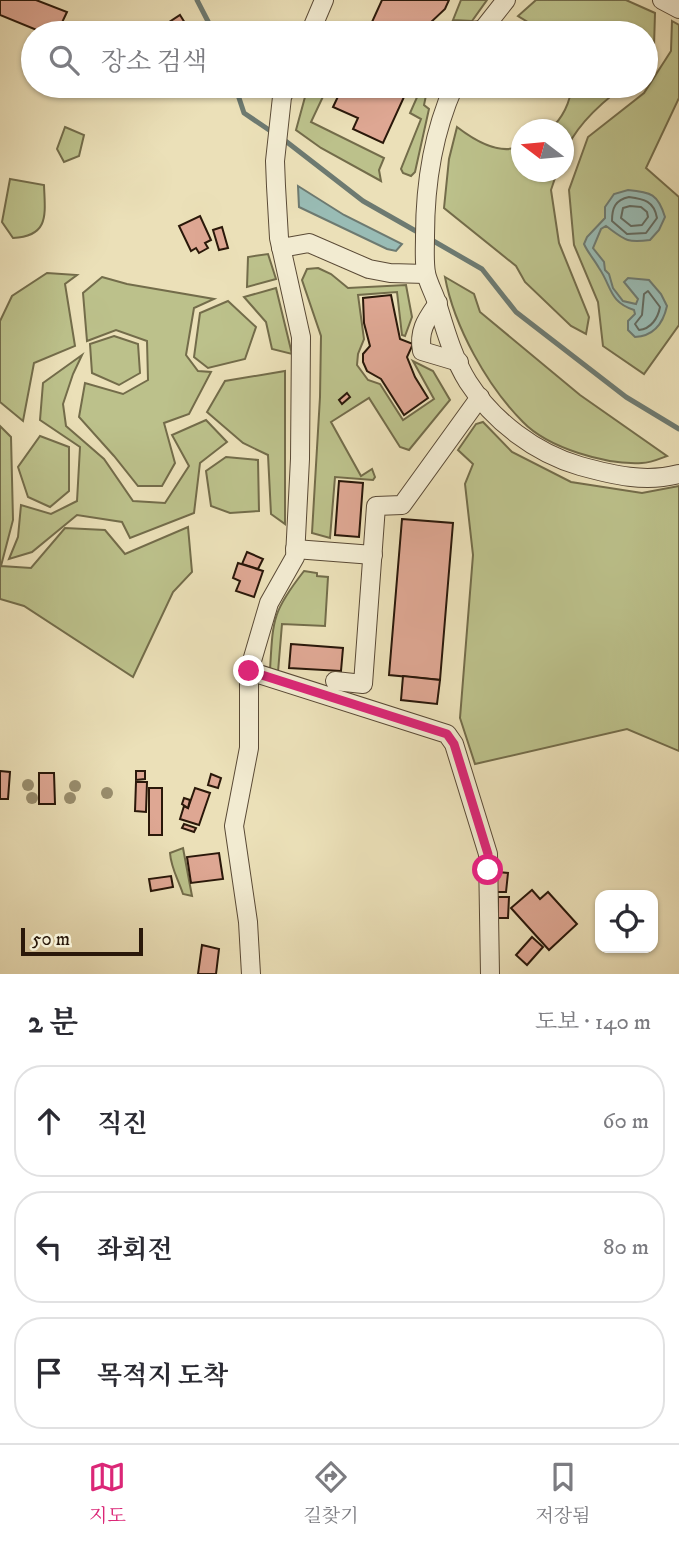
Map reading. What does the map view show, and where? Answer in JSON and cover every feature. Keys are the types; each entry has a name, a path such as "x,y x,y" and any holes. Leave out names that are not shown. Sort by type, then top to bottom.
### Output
{"street":[{"path":"315,21 324,0"},
{"path":"490,21 506,0"},
{"path":"662,0 679,9"},
{"path":"251,974 248,922 234,825 249,748 249,671 269,603 295,557 300,460 301,337 281,248 275,161 282,98"},
{"path":"447,98 427,174 426,274 438,303 442,323 467,381 501,423 556,459 620,477 667,477 679,474"},
{"path":"281,248 309,243 369,269 390,273 426,274"},
{"path":"438,303 423,325 420,340 422,351 459,362"},
{"path":"335,681 363,684 376,506 402,505 480,397"},
{"path":"295,549 373,555"},
{"path":"249,671 447,734 454,744 488,854 490,974"}],"green space":[{"path":"461,0 487,0 472,21 453,20"},
{"path":"536,0 626,0 655,13 655,21 526,21 518,16"},
{"path":"672,21 679,25 679,98 646,168 679,197 679,325 644,374 603,346 598,302 574,245 569,190 588,137 638,98 658,98 658,71 671,51"},
{"path":"305,98 322,98 311,122 384,158 379,170 381,181 321,148 296,130"},
{"path":"417,98 425,98 424,105 429,109 415,172 411,176 403,173 401,169 421,119 410,113"},
{"path":"569,98 610,98 574,135 574,119 559,119"},
{"path":"65,127 84,135 79,156 64,162 57,149"},
{"path":"457,127 487,145 511,149 511,182 554,182 551,190 559,243 589,317 586,334 571,326 525,282 516,266 444,208 449,159"},
{"path":"10,179 44,185 43,222 34,233 13,238 2,222"},
{"path":"268,254 276,279 247,287 248,257"},
{"path":"318,268 331,274 348,288 406,285 412,317 405,336 402,335 397,292 358,295 364,339 357,365 368,380 380,384 403,420 434,399 413,361 433,371 450,400 409,450 400,447 369,398 331,422 361,476 372,469 375,477 373,480 335,477 330,538 312,533 321,336 302,280 307,269"},
{"path":"47,273 77,275 65,284 75,346 34,363 23,421 0,402 0,321 12,296"},
{"path":"102,277 214,299 194,308 186,355 198,371 211,372 189,414 164,423 175,463 162,486 138,486 79,417 85,383 123,394 148,380 147,341 116,330 87,341 83,293"},
{"path":"445,277 474,294 480,312 580,395 667,456 645,463 595,458 562,447 534,431 497,391 474,354 456,315"},
{"path":"276,288 292,354 272,349 266,322 244,297"},
{"path":"228,301 256,327 245,359 208,368 194,357 200,313"},
{"path":"114,336 138,344 140,373 119,385 92,373 90,344"},
{"path":"82,355 63,404 66,426 104,459 133,501 165,503 189,466 172,435 206,420 227,442 200,463 194,513 130,538 122,522 77,515 32,552 9,559 18,537 21,505 51,514 77,501 80,447 40,420 43,383"},
{"path":"285,371 285,524 271,514 268,455 243,443 207,412 225,381"},
{"path":"483,422 512,452 571,482 642,493 679,486 679,751 627,729 475,764 460,718 473,555 465,484 473,464 458,450 476,424"},
{"path":"0,426 11,437 13,520 1,566 31,568 65,528 105,530 125,554 188,527 192,572 173,592 133,677 24,606 0,599"},
{"path":"40,436 69,447 69,491 50,507 28,497 18,467"},
{"path":"226,457 258,460 259,511 230,513 211,506 206,471"},
{"path":"304,571 328,577 325,626 282,624 278,672 270,670 276,617"},
{"path":"183,848 192,896 183,894 170,853"}],"water":[{"path":"298,186 344,215 402,244 396,251 387,249 299,207"},
{"path":"628,190 648,193 660,203 665,217 659,230 650,240 631,241 606,226 601,229 593,248 604,262 613,288 623,301 636,304 638,299 624,282 628,278 649,280 667,306 657,328 635,337 628,330 628,321 635,314 634,310 615,298 584,244 605,218 605,207 614,194"}],"building":[{"path":"0,0 36,0 67,12 63,21 21,21 21,24 0,15"},
{"path":"382,0 449,0 445,9 432,21 372,21"},
{"path":"180,15 184,21 171,21"},
{"path":"337,98 404,98 383,143 353,129 358,118 333,107"},
{"path":"200,216 211,240 205,243 208,248 199,253 196,248 191,251 179,226"},
{"path":"222,227 228,248 219,250 213,230"},
{"path":"391,295 400,339 413,344 407,357 428,398 404,415 381,379 367,371 363,362 363,354 370,346 364,323 363,298"},
{"path":"347,393 350,397 342,404 339,400"},
{"path":"339,481 363,483 359,537 335,535"},
{"path":"402,519 453,523 440,680 389,675"},
{"path":"247,552 263,559 258,569 242,564"},
{"path":"238,563 263,571 254,597 236,591 240,581 233,578"},
{"path":"291,644 343,648 341,671 289,668"},
{"path":"403,676 440,680 437,704 401,700"},
{"path":"0,771 10,772 8,799 0,799"},
{"path":"136,771 145,771 145,779 136,780"},
{"path":"39,773 54,773 55,804 39,804"},
{"path":"211,774 221,778 218,788 208,785"},
{"path":"136,782 147,782 146,812 135,811"},
{"path":"149,788 162,788 162,835 149,835"},
{"path":"195,788 210,793 199,825 180,819 184,806 188,808"},
{"path":"184,798 190,800 188,808 182,804"},
{"path":"184,824 196,828 194,832 182,828"},
{"path":"219,853 223,879 191,883 187,857"},
{"path":"498,872 508,873 506,892 496,892"},
{"path":"171,876 173,887 151,891 149,879"},
{"path":"532,890 540,899 548,892 577,924 549,950 511,908"},
{"path":"498,897 509,897 508,918 498,918"},
{"path":"532,937 543,947 527,965 516,955"},
{"path":"202,945 219,949 216,974 198,974"}],"waterway":[{"path":"197,0 208,21"},
{"path":"239,98 244,113 275,134"},
{"path":"283,139 363,201 421,234"},
{"path":"430,239 482,269 516,312 626,397 679,429"}],"route":[{"path":"249,671 447,734 454,744 488,854 488,870"}]}
